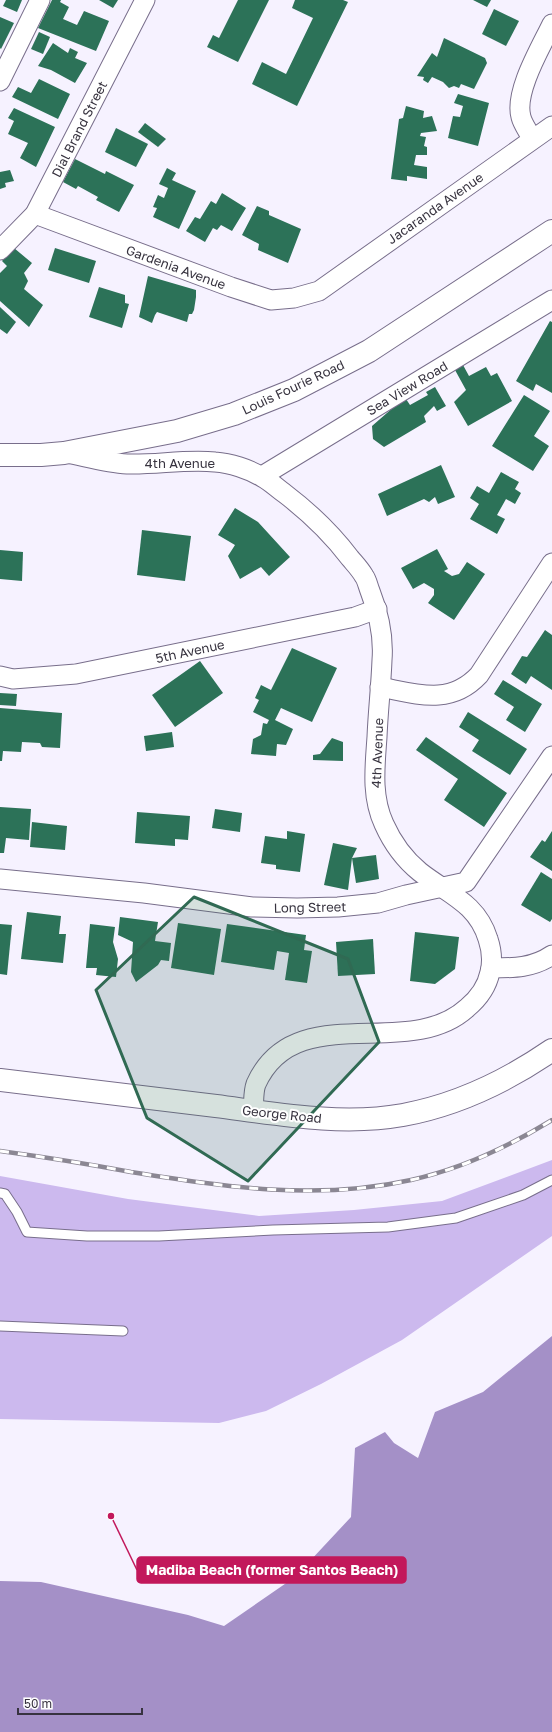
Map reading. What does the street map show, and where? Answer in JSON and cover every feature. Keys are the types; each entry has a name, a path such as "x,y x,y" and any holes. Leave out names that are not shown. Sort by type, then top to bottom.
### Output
{"main road":[{"name":"Louis Fourie Road","path":"0,455 41,455 64,453 177,431 234,414 294,390 369,351 552,231"},
{"name":"George Road","path":"0,1080 253,1111 327,1118 358,1119 403,1115 448,1103 485,1089 531,1064 552,1050"}],"street":[{"path":"0,81 40,0"},
{"name":"Dial Brand Street","path":"0,250 35,214 145,0"},
{"path":"532,139 521,117 520,102 532,65 552,24"},
{"name":"Jacaranda Avenue","path":"319,291 552,126"},
{"name":"Gardenia Avenue","path":"35,214 231,287 271,300 294,298 319,291"},
{"name":"Sea View Road","path":"262,476 552,300"},
{"name":"4th Avenue","path":"64,453 128,464 216,462 240,468 262,476 309,512 337,541 364,576 377,608 383,640 374,778 378,809 393,841 405,857 419,871 443,887 471,909 484,925 493,958 488,982 478,998 461,1014 447,1022 427,1029 406,1032 348,1033 320,1036 285,1048 273,1060 255,1086 253,1111"},
{"path":"380,687 443,696 459,691 472,683 479,675 552,563"},
{"name":"5th Avenue","path":"0,676 13,679 76,674 355,617 377,608"},
{"name":"Long Street","path":"0,880 144,893 252,907 338,907 378,904 466,882 552,756"},
{"path":"491,968 518,968 541,963 552,955"}],"lane":[{"path":"0,1193 5,1194 17,1212 27,1232 87,1236 159,1236 273,1230 388,1228 456,1218 522,1195 552,1180"},
{"path":"0,1326 123,1331"}],"highlighted area":[{"path":"194,897 348,959 379,1042 248,1181 147,1118 96,990"}],"shaded area":[{"path":"552,1160 552,1236 402,1340 321,1384 266,1411 219,1423 0,1419 0,1176 128,1199 259,1216 354,1210 442,1201"},
{"path":"552,1336 552,1732 0,1732 0,1581 41,1582 188,1615 224,1626 295,1577 351,1517 355,1448 385,1432 394,1443 418,1458 435,1412 483,1392"}],"building":[{"path":"6,0 22,0 17,12 3,6"},
{"path":"52,0 61,0 60,2 69,7 63,19 77,25 84,11 109,21 96,51 38,28"},
{"path":"99,0 118,0 113,8"},
{"path":"238,0 269,0 238,62 207,47 213,35 219,38"},
{"path":"295,0 343,0 348,2 297,106 252,84 262,62 286,74 313,18 292,8"},
{"path":"473,0 491,0 487,7"},
{"path":"494,9 519,21 506,46 482,34"},
{"path":"0,17 14,23 1,49 0,48"},
{"path":"39,32 50,37 43,54 31,49"},
{"path":"444,38 485,58 487,63 474,89 461,84 459,88 454,86 449,88 443,82 432,77 428,83 423,80 424,77 417,76 432,53 437,57"},
{"path":"53,43 68,53 70,48 78,52 75,58 87,63 75,83 51,70 38,66"},
{"path":"39,79 70,94 58,119 12,97 18,87 31,93"},
{"path":"458,94 489,103 478,146 448,138 453,116 460,117 463,106 454,103"},
{"path":"406,106 424,111 423,118 432,116 437,131 421,133 420,136 426,137 424,146 427,147 427,155 416,155 414,165 427,167 427,179 407,176 407,181 391,179 399,119 403,118"},
{"path":"14,108 55,127 36,167 20,158 28,143 8,134 14,121 8,118"},
{"path":"145,123 166,139 158,147 138,132"},
{"path":"116,128 148,144 136,167 105,152"},
{"path":"75,159 105,174 106,171 134,185 119,212 96,200 98,197 78,186 76,189 63,182"},
{"path":"167,168 176,173 172,180 196,191 179,229 153,217 157,208 153,207 158,195 164,198 168,188 159,184"},
{"path":"10,170 14,181 5,183 6,187 0,189 0,172"},
{"path":"222,193 246,208 232,231 221,225 217,230 213,228 205,242 186,231 195,217 200,219 211,201 216,204"},
{"path":"257,206 269,211 269,215 301,229 288,263 258,250 259,244 242,235"},
{"path":"14,248 32,263 24,273 28,281 24,289 43,305 29,327 0,301 0,273 7,266 2,261"},
{"path":"55,248 96,261 89,283 48,270"},
{"path":"148,276 196,290 194,310 192,314 189,314 187,322 157,312 152,323 139,317"},
{"path":"99,287 125,295 125,303 129,304 122,328 89,317"},
{"path":"0,307 16,322 7,334 0,329"},
{"path":"550,321 552,322 552,393 536,384 533,391 516,381"},
{"path":"463,365 469,376 486,367 491,376 497,373 512,401 468,426 454,402 466,390 455,370"},
{"path":"435,387 446,406 437,411 434,406 424,416 426,422 384,447 373,439 372,426 395,406 406,399 410,405 428,395 426,392"},
{"path":"524,395 550,411 534,436 549,446 533,471 492,446"},
{"path":"441,465 455,497 438,504 435,497 429,502 424,499 387,516 378,494"},
{"path":"501,472 519,482 515,489 521,493 515,504 506,499 497,515 505,519 497,534 470,519 479,504 470,498 477,486 489,493"},
{"path":"235,508 258,522 290,557 269,576 261,567 240,579 228,556 235,545 218,535"},
{"path":"142,530 191,536 185,581 137,575"},
{"path":"437,549 448,569 444,571 452,576 459,574 467,562 485,574 454,620 428,603 434,595 434,589 424,583 413,589 401,568"},
{"path":"0,550 23,552 22,581 0,579"},
{"path":"545,630 552,635 552,690 531,676 526,684 511,674 522,656 527,657"},
{"path":"292,648 337,668 312,722 281,708 275,720 293,729 286,745 277,744 276,756 251,754 253,739 261,735 263,723 267,724 269,720 253,712 259,700 255,698 261,685 271,690"},
{"path":"200,661 223,693 175,727 152,695"},
{"path":"503,680 542,704 525,732 506,720 514,707 494,694"},
{"path":"0,693 17,694 16,706 0,705"},
{"path":"0,708 62,713 60,748 42,747 40,743 22,742 21,752 3,751 2,761 0,761"},
{"path":"468,712 527,749 510,775 472,751 479,740 459,727"},
{"path":"172,732 174,747 146,751 144,736"},
{"path":"426,737 507,793 484,827 444,800 458,779 416,750"},
{"path":"332,738 343,742 343,761 313,760 313,755 320,754"},
{"path":"0,807 31,809 29,840 6,838 4,853 0,853"},
{"path":"215,809 242,813 240,832 212,828"},
{"path":"137,812 190,816 188,840 175,839 175,846 135,843"},
{"path":"32,822 67,826 65,850 30,847"},
{"path":"287,831 305,834 300,872 276,869 276,865 261,863 265,836 287,839"},
{"path":"552,831 552,871 530,857 542,840 545,842"},
{"path":"333,843 357,848 352,858 348,890 324,885"},
{"path":"376,855 379,879 356,883 352,858"},
{"path":"541,872 552,879 552,919 550,922 521,905"},
{"path":"27,912 61,916 59,934 66,934 63,963 21,959"},
{"path":"120,917 158,922 155,941 171,943 169,961 161,960 158,965 136,982 131,972 133,942 118,935"},
{"path":"178,923 221,929 214,975 171,968"},
{"path":"0,924 12,925 7,975 0,974"},
{"path":"90,924 115,927 113,942 118,959 116,977 96,975 97,968 86,968"},
{"path":"227,924 306,935 304,950 312,951 307,983 285,980 289,953 277,951 274,970 221,962"},
{"path":"415,932 459,937 455,969 435,984 410,981"},
{"path":"373,939 375,974 338,976 336,942"}],"railway":[{"path":"0,1151 201,1183 271,1190 341,1190 411,1180 448,1170 501,1148 552,1120"}],"place":[{"name":"Madiba Beach (former Santos Beach)","path":"111,1516"}]}
